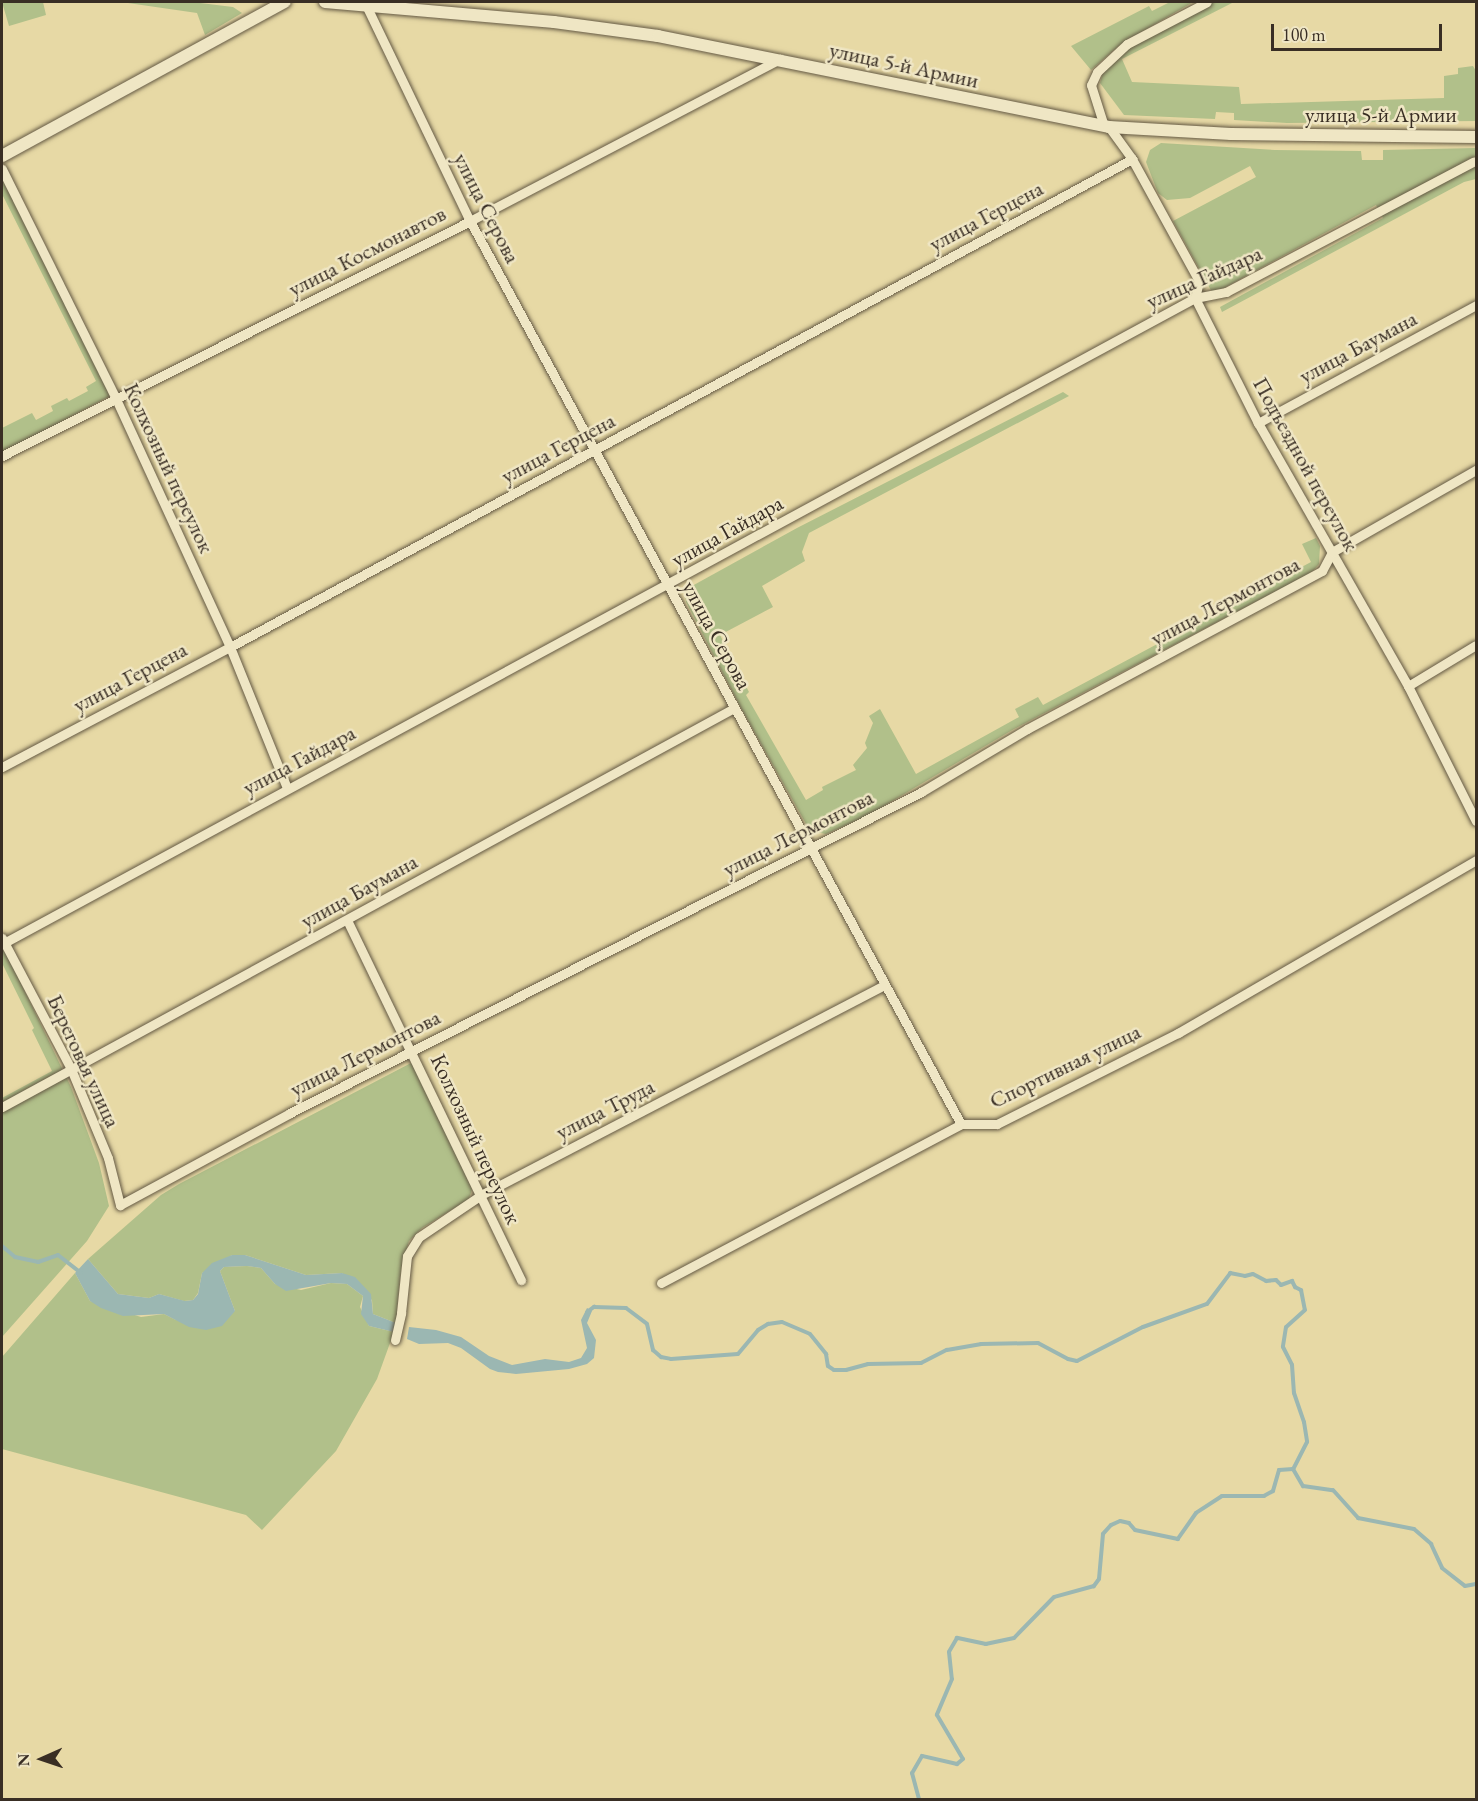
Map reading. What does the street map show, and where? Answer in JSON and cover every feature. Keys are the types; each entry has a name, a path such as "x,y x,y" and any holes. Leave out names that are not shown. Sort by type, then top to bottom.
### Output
{"street":[{"path":"2,156 285,2"},
{"name":"улица 5-й Армии","path":"325,2 365,3 658,36 780,59 959,99 1107,127 1297,136 1476,137"},
{"path":"1107,127 1091,85 1097,72 1127,44 1207,2"},
{"name":"улица Серова","path":"365,3 470,221 961,1124"},
{"name":"улица Космонавтов","path":"2,456 470,221 780,59"},
{"name":"Подъездной переулок","path":"1107,127 1132,159 1199,281 1195,298 1258,423 1408,686 1476,821"},
{"name":"улица Герцена","path":"2,767 230,647 1132,159"},
{"name":"улица Гайдара","path":"2,942 1195,298 1226,292 1474,161"},
{"name":"Колхозный переулок","path":"2,169 116,399 230,647 287,788"},
{"name":"улица Баумана","path":"1258,423 1476,305"},
{"name":"улица Лермонтова","path":"120,1205 412,1050 921,792 1028,729 1322,571 1332,552 1476,470"},
{"path":"1408,686 1476,645"},
{"name":"улица Баумана","path":"2,1107 734,708"},
{"name":"Спортивная улица","path":"661,1283 961,1124 997,1124 1178,1033 1476,860"},
{"name":"Колхозный переулок","path":"347,920 412,1050 521,1280"},
{"name":"Береговая улица","path":"2,942 71,1069 108,1158 120,1205"},
{"name":"улица Труда","path":"395,1340 401,1313 406,1256 420,1237 481,1195 884,985"}],"green space":[{"path":"2,2 43,2 46,15 9,26"},
{"path":"121,2 192,2 233,7 242,13 205,35 197,13"},
{"path":"1170,2 1193,2 1121,44 1091,70 1071,46 1149,6 1152,11"},
{"path":"1213,2 1234,2 1122,59 1132,82 1239,87 1241,104 1444,98 1444,76 1458,74 1458,68 1473,66 1476,71 1476,121 1287,123 1234,120 1234,113 1216,112 1215,119 1124,115 1100,83 1104,69 1120,52"},
{"path":"1161,143 1275,150 1361,151 1362,160 1383,160 1383,150 1476,148 1476,179 1464,182 1222,312 1220,307 1383,218 1376,205 1213,294 1173,221 1256,177 1250,166 1190,198 1167,200 1158,193 1146,162 1150,150"},
{"path":"2,179 112,395 2,453 2,428 32,413 36,420 53,411 51,406 67,398 69,401 88,391 86,387 96,381 2,194"},
{"path":"1063,392 1069,396 809,533 802,552 805,561 762,586 773,607 720,635 749,692 746,695 806,800 823,790 822,787 856,770 853,765 867,748 865,743 873,723 869,716 880,709 916,774 1019,717 1015,709 1038,697 1043,705 1311,562 1302,544 1316,538 1320,546 1319,564 1312,572 1014,729 867,816 826,834 810,831 741,708 686,602 685,593 692,586 797,528"},
{"path":"2,944 71,1087 99,1163 109,1206 87,1241 2,1337 2,1098 52,1071 2,963"},
{"path":"411,1063 417,1066 472,1189 469,1199 422,1228 409,1241 401,1269 396,1323 373,1314 372,1300 342,1273 306,1275 245,1255 232,1255 202,1273 198,1293 193,1300 184,1301 159,1294 149,1298 118,1294 88,1259 161,1195 179,1184"},
{"path":"224,1267 261,1268 275,1284 301,1290 331,1283 347,1284 363,1296 360,1307 369,1326 394,1332 377,1379 336,1451 262,1530 246,1515 2,1449 2,1357 75,1273 90,1301 141,1317 164,1314 176,1320 235,1311 220,1271"}],"water":[{"path":"232,1255 245,1255 306,1275 342,1273 355,1277 371,1294 373,1314 396,1323 394,1332 369,1326 361,1314 363,1296 347,1284 331,1283 286,1291 275,1284 261,1268 224,1267 220,1271 235,1311 222,1326 206,1330 189,1327 164,1314 123,1316 101,1308 90,1301 75,1273 88,1259 118,1294 149,1298 159,1294 185,1301 193,1300 198,1294 202,1273 212,1263"},
{"path":"587,1308 592,1311 587,1323 596,1340 594,1358 587,1364 569,1369 516,1374 498,1372 490,1369 461,1348 448,1343 419,1344 407,1339 409,1327 436,1330 461,1337 489,1356 512,1365 545,1359 569,1362 581,1358 587,1348 581,1320"}],"waterway":[{"path":"2,1246 15,1257 38,1262 58,1255 81,1273"},
{"path":"587,1312 594,1307 626,1308 647,1324 653,1350 661,1357 671,1359 738,1354 758,1330 768,1324 782,1322 810,1334 826,1354 828,1366 834,1370 846,1370 868,1364 921,1363 947,1350 981,1344 1038,1343 1068,1359 1077,1361 1143,1327 1207,1304 1230,1273 1245,1276 1253,1274 1266,1281 1276,1280 1281,1285 1292,1281 1295,1287 1301,1290 1305,1310 1286,1327 1283,1347 1292,1365 1294,1393 1304,1422 1307,1442 1293,1469 1279,1470 1273,1491 1264,1496 1222,1496 1196,1513 1178,1539 1135,1530 1129,1523 1120,1521 1111,1525 1103,1534 1099,1579 1094,1586 1054,1597 1014,1638 986,1644 957,1638 949,1652 952,1679 937,1715 963,1759 957,1764 922,1756 912,1773 919,1800"},
{"path":"1293,1469 1303,1486 1333,1490 1358,1518 1414,1529 1431,1544 1442,1568 1465,1586 1476,1584"}]}
